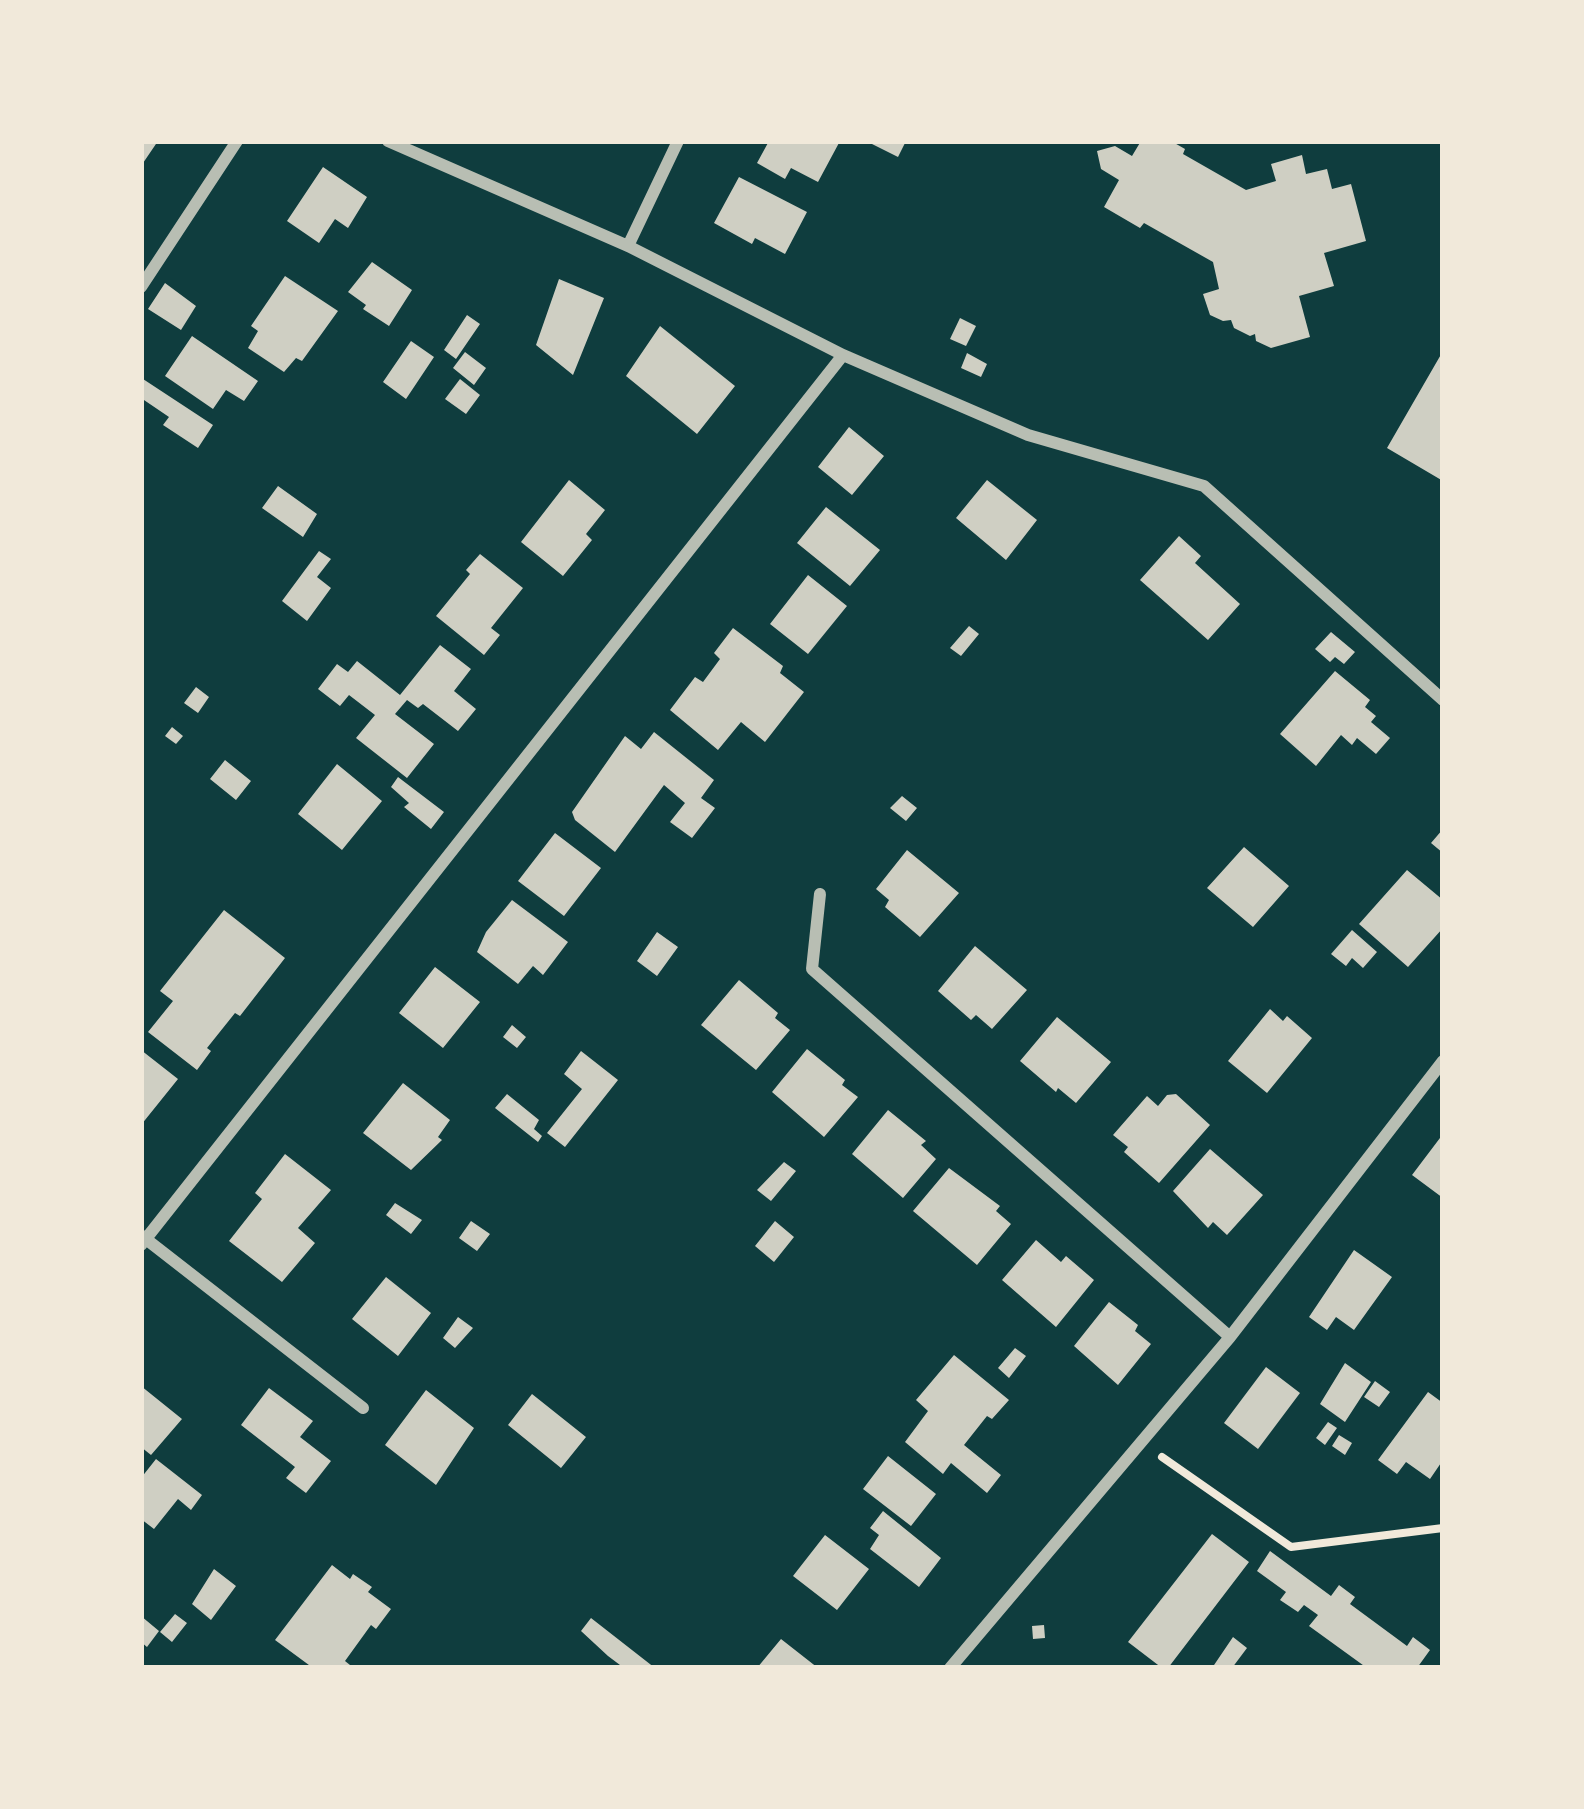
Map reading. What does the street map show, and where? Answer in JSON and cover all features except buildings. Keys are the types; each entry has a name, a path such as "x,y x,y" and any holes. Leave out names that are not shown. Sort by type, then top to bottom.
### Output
{"street":[{"path":"141,287 237,141"},
{"path":"388,141 628,246 843,355 1028,435 1204,486 1443,700"},
{"path":"628,246 678,141"},
{"path":"363,1408 142,1240 843,355"},
{"path":"820,894 812,969 1230,1337"},
{"path":"950,1668 1230,1337 1443,1061"}],"path":[{"path":"1141,1442 1291,1547 1443,1528"}]}
